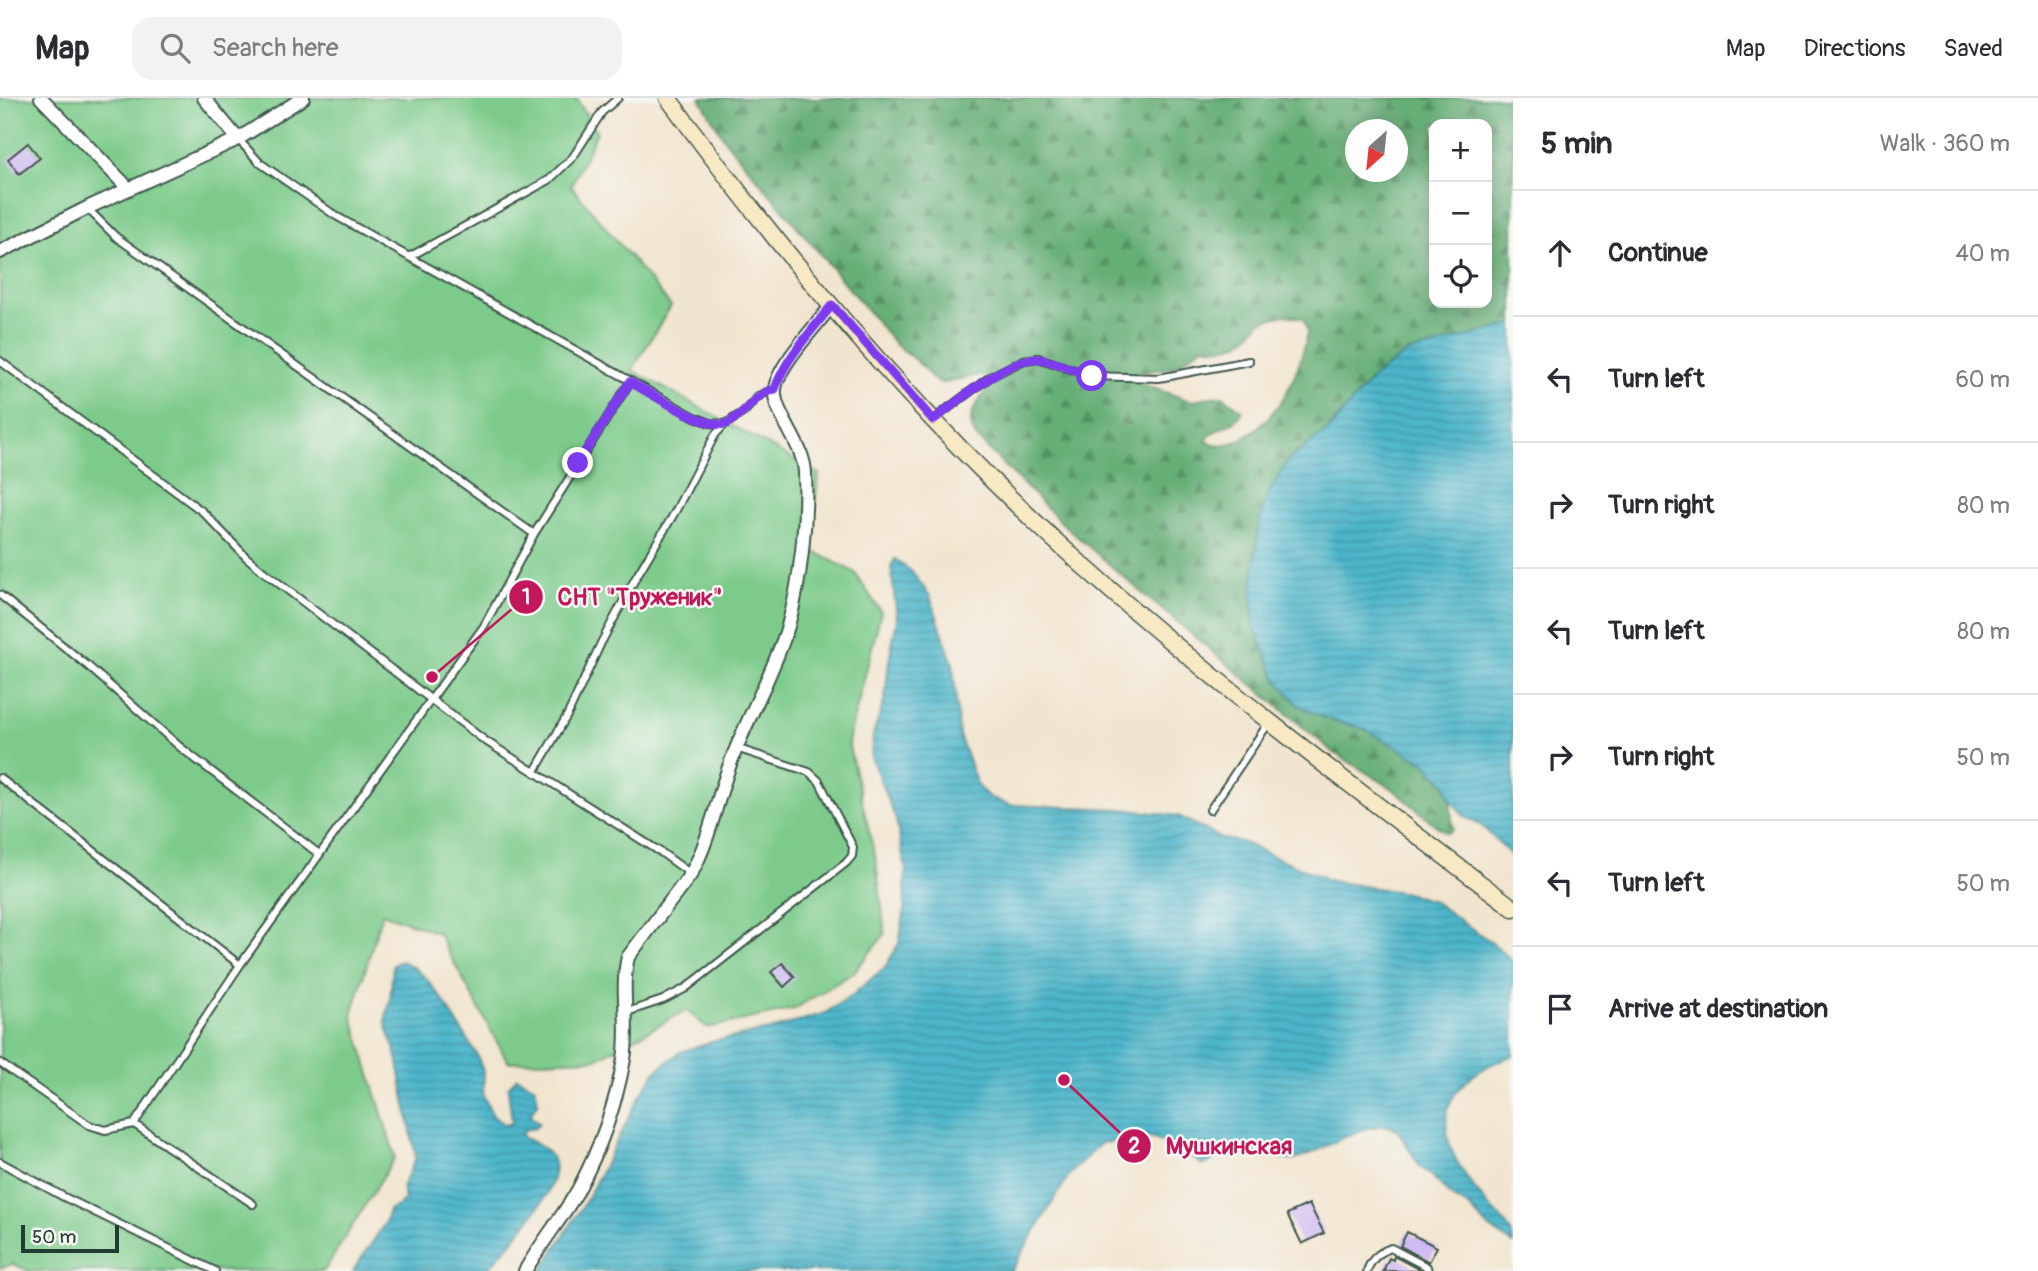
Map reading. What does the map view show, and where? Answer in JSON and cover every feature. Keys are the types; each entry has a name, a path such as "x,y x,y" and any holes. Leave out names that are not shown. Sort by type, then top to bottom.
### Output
{"street":[{"path":"40,98 129,189"},
{"path":"204,98 238,139"},
{"path":"0,252 87,208 238,139 303,98"},
{"path":"668,98 774,237 832,305 933,420 1060,545 1186,655 1269,722 1513,908"},
{"path":"525,1271 578,1190 596,1153 619,1083 628,1032 624,972 628,957 691,874 708,839 736,748 788,626 796,592 803,534 805,471 802,453 776,402 775,389 792,356 832,305"}],"lane":[{"path":"409,257 549,180 573,157 602,112 618,98"},
{"path":"238,139 260,163 304,196 630,382 695,417 725,425"},
{"path":"87,208 116,237 534,534"},
{"path":"933,420 990,377 1024,360 1038,358 1092,376 1159,378 1249,361"},
{"path":"0,361 203,512 264,572 484,740 691,874"},
{"path":"134,1125 240,965 484,626 534,534 630,382"},
{"path":"535,771 568,714 635,579 715,435 744,412 758,396 775,389"},
{"path":"0,594 88,666 180,747 319,853"},
{"path":"1210,810 1269,722"},
{"path":"627,1012 663,1000 686,988 852,856 853,847 819,781 809,772 736,748"},
{"path":"0,778 240,965"},
{"path":"0,1063 89,1125 105,1130 134,1125 253,1204"},
{"path":"0,1162 64,1197 215,1271"},
{"path":"1367,1271 1373,1259 1391,1248 1427,1267 1428,1271"}],"green space":[{"path":"0,98 576,98 597,132 571,186 671,306 632,370 819,474 809,549 854,572 881,612 848,742 876,861 885,934 853,973 794,1009 707,1028 687,1010 596,1059 508,1062 438,933 382,913 352,1015 395,1157 324,1271 29,1271 13,1264 0,1268"},
{"path":"700,98 1513,98 1513,324 1407,353 1374,376 1329,429 1288,460 1259,520 1252,589 1267,656 1277,680 1322,717 1364,729 1425,763 1445,784 1450,799 1453,830 1447,833 1393,789 1333,752 1064,525 976,437 971,419 990,377 976,376 937,382 896,345 724,139","holes":["1285,315 1303,318 1307,329 1298,368 1282,400 1268,418 1238,440 1228,444 1206,441 1214,432 1239,417 1243,411 1223,396 1191,401 1136,382 1141,373 1176,366 1203,346 1222,347 1243,341 1261,321"]}],"water":[{"path":"1513,324 1513,857 1483,827 1465,817 1450,799 1445,784 1425,763 1364,729 1322,717 1298,705 1277,680 1254,627 1252,589 1259,520 1269,493 1288,460 1329,429 1374,376 1407,353"},
{"path":"895,559 911,571 930,596 953,664 959,735 978,787 989,797 1009,805 1123,809 1178,816 1223,839 1241,842 1331,881 1407,893 1433,901 1495,945 1513,962 1513,1056 1481,1070 1460,1087 1448,1109 1446,1124 1448,1138 1460,1167 1478,1193 1508,1227 1513,1244 1486,1225 1469,1207 1453,1198 1420,1167 1397,1129 1386,1126 1361,1130 1300,1158 1284,1159 1257,1152 1243,1152 1219,1154 1209,1163 1202,1165 1182,1149 1151,1138 1101,1143 1069,1175 1011,1271 541,1271 587,1199 640,1096 656,1071 680,1052 715,1041 774,1029 825,1013 855,993 886,966 899,943 904,914 906,871 896,820 871,757 873,735 885,699 897,619 891,567"},
{"path":"401,961 426,978 477,1055 484,1074 483,1095 493,1116 505,1125 512,1123 508,1088 517,1077 535,1087 538,1102 530,1115 539,1123 535,1128 523,1130 523,1137 548,1152 553,1160 554,1172 542,1202 487,1271 353,1271 385,1223 389,1210 400,1205 405,1199 402,1187 416,1158 397,1057 385,1021 390,1001 393,965"}],"building":[{"path":"28,143 40,158 19,174 8,159"},
{"path":"782,963 795,977 784,987 771,972"},
{"path":"1309,1204 1324,1233 1302,1244 1287,1214"},
{"path":"1407,1232 1437,1247 1429,1262 1400,1246"},
{"path":"1394,1256 1422,1271 1383,1271 1389,1258 1393,1260"}],"place":[{"name":"СНТ \"Труженик\"","path":"432,677"},
{"name":"Мушкинская","path":"1064,1080"}],"route":[{"path":"578,463 630,382 695,417 725,425 744,412 758,396 775,389 792,356 832,305 933,420 990,377 1024,360 1038,358 1092,376"}]}
